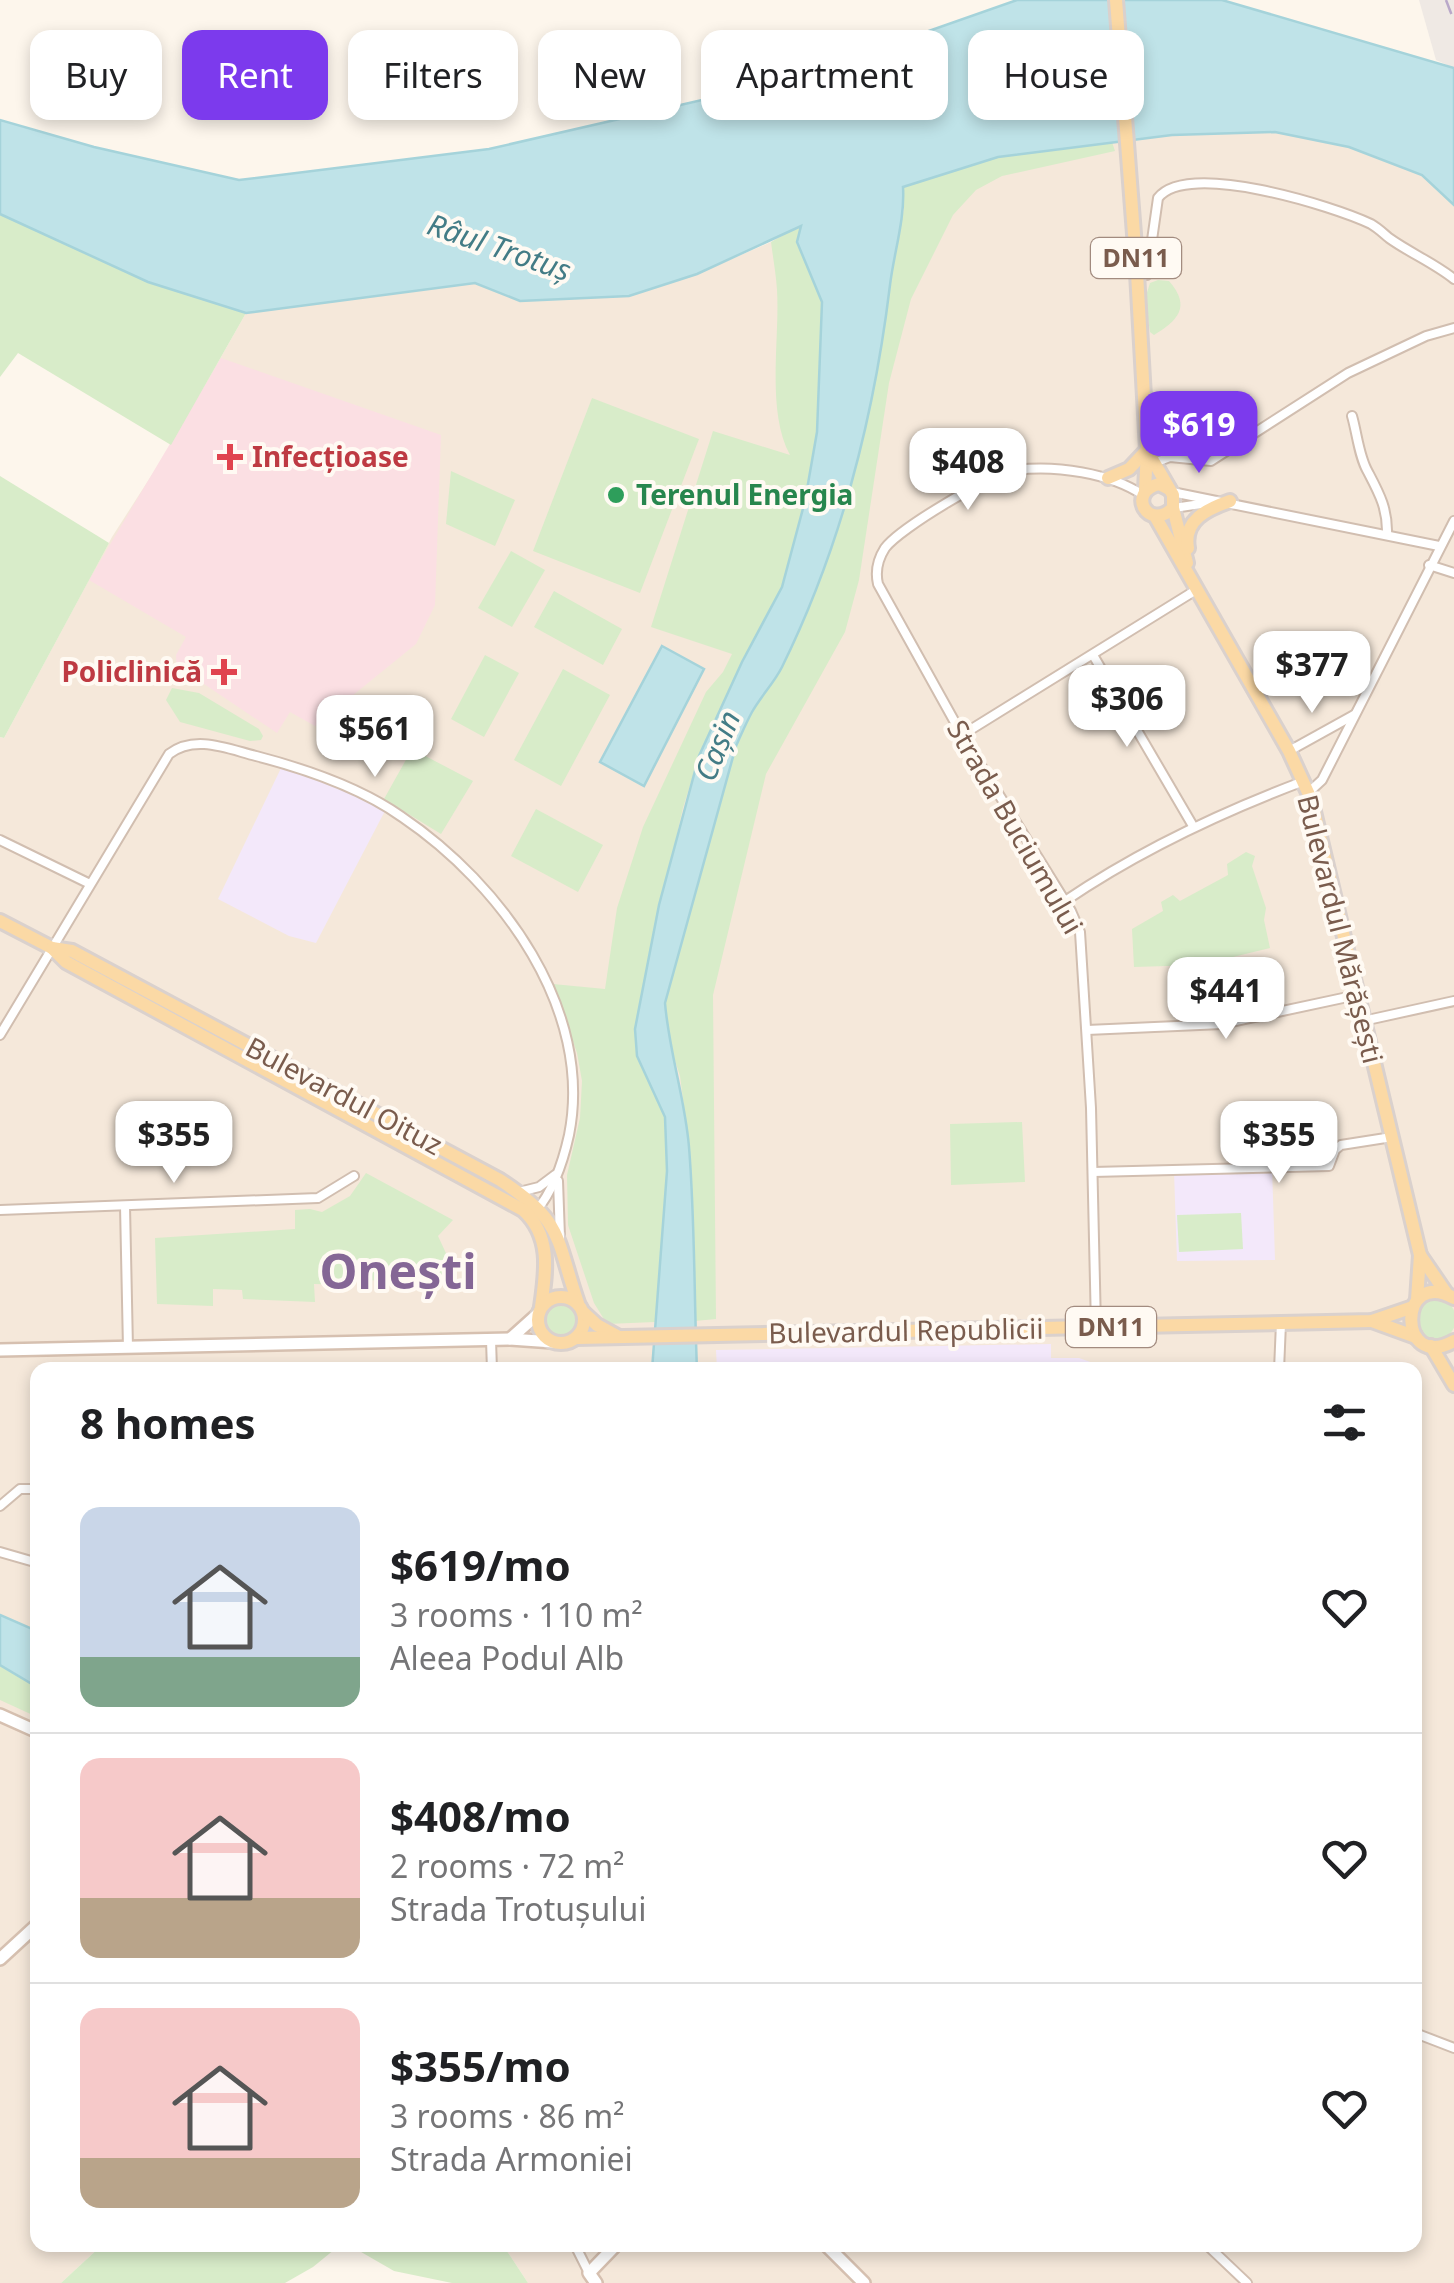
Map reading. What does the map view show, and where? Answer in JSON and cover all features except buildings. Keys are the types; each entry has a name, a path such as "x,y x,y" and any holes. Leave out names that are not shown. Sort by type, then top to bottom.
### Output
{"main road":[{"name":"DN11","path":"1116,0 1146,450 1144,508 1155,516"},
{"name":"DN11","path":"1146,450 1170,490 1190,575"},
{"path":"1108,478 1135,465 1146,450"},
{"path":"1144,492 1159,484 1170,490"},
{"path":"1198,589 1186,539 1189,528 1205,511 1224,501"},
{"path":"1155,516 1164,516 1172,508"},
{"name":"Bulevardul Mărășești","path":"1155,516 1306,786 1332,878 1420,1255 1415,1304"},
{"name":"Bulevardul Oituz","path":"0,922 52,948 72,951 492,1193 535,1212"},
{"name":"Bulevardul Oituz","path":"330,1097 518,1192 561,1244 581,1308"},
{"path":"492,1193 499,1188 500,1180"},
{"path":"535,1212 544,1250 540,1330 553,1342"},
{"name":"Bulevardul Mărășești","path":"1420,1255 1452,1296"},
{"name":"DN11","path":"1372,1321 1415,1304 1430,1292 1452,1296"},
{"path":"540,1310 550,1299 562,1296 581,1308 597,1326 620,1337"},
{"name":"DN11","path":"1415,1304 1410,1322 1416,1337"},
{"path":"577,1338 583,1329 581,1308"},
{"name":"DN11","path":"1372,1321 1431,1346"},
{"name":"Bulevardul Republicii","path":"577,1338 1372,1321"},
{"name":"DN11","path":"553,1342 566,1343 577,1338"},
{"path":"1454,1342 1431,1346 1454,1385"}],"street":[{"path":"1147,275 1158,198 1173,186 1197,184 1260,191 1351,216 1380,230 1454,279"},
{"path":"1154,463 1170,457 1212,461 1348,373 1426,336 1454,328"},
{"path":"1352,416 1367,470 1384,504 1387,535"},
{"name":"Strada Buciumului","path":"1096,1327 1081,937 1064,901 962,735 878,584 879,560 896,536 994,478 1014,470 1028,470 1108,478"},
{"path":"1108,478 1144,492"},
{"path":"1170,490 1440,546"},
{"path":"1172,508 1224,501"},
{"path":"1064,901 1192,826 1320,783 1454,521"},
{"path":"1430,566 1453,572"},
{"path":"962,735 1198,589"},
{"path":"1093,655 1192,826"},
{"path":"1289,751 1354,715"},
{"path":"0,1034 162,762 176,749 210,744 306,771 387,807 433,840 471,874 528,950 550,989 566,1040 573,1089 570,1129 558,1172 535,1212"},
{"path":"0,840 88,884"},
{"path":"1087,1030 1222,1024 1357,994"},
{"path":"1363,1021 1454,1002"},
{"path":"1093,1172 1329,1166 1341,1145 1392,1136"},
{"path":"518,1192 545,1184 558,1172"},
{"path":"558,1172 561,1244"},
{"path":"0,1210 318,1198 354,1176"},
{"path":"125,1206 128,1348"},
{"path":"510,1339 540,1310"},
{"path":"1279,1362 1281,1323"},
{"path":"0,1350 510,1339 553,1342"},
{"path":"491,1340 492,1362"},
{"path":"0,1506 24,1488 30,1489"},
{"path":"0,1552 30,1561"},
{"path":"0,1716 30,1729"},
{"path":"3,1951 30,1930"},
{"path":"1422,2036 1454,2048"},
{"path":"578,2252 592,2278 611,2252"},
{"path":"833,2252 864,2283"},
{"path":"1213,2252 1246,2283"}],"shaded area":[{"path":"1419,0 1454,0 1454,68 1436,60"},
{"path":"1275,132 1349,147 1422,175 1454,205 1454,2283 528,2283 508,2252 1422,2252 1422,1362 30,1362 30,2252 94,2252 61,2283 0,2283 0,737 4,738 112,537 171,445 246,313 475,283 520,301 697,274 771,242 828,210 998,157 1172,135"},
{"path":"221,358 441,435 435,605 416,644 315,726 290,712 277,733 204,684 177,677 176,655 186,637 89,580"},
{"path":"283,764 387,807 316,943 289,936 218,899"},
{"path":"1272,1167 1275,1260 1177,1261 1174,1171"},
{"path":"1051,1344 1051,1358 1090,1362 717,1362 716,1350"}],"green space":[{"path":"1112,142 1115,151 1002,176 976,190 953,215 911,299 889,383 859,580 845,632 766,774 713,995 716,1319 695,1321 689,1146 665,1003 736,746 752,711 780,670 817,586 842,515 904,209 903,187 998,157"},
{"path":"0,214 148,282 246,313 171,445 18,353 0,377"},
{"path":"802,225 807,263 822,302 817,432 805,501 782,587 699,756 683,808 644,979 665,1117 667,1171 655,1322 607,1324 594,1303 568,1225 567,1175 580,1118 582,1081 577,1053 553,984 605,989 617,908 643,827 706,692 732,654 651,627 713,431 790,455 778,418 776,396 777,290 771,242"},
{"path":"1169,281 1180,298 1180,306 1175,319 1154,335 1150,332 1145,299 1150,283"},
{"name":"Terenul Energia","path":"592,398 699,439 640,593 533,551"},
{"path":"451,471 515,500 495,546 446,524"},
{"path":"0,476 109,543 4,738 0,737"},
{"path":"511,551 545,570 512,627 478,608"},
{"path":"554,591 622,629 603,665 534,627"},
{"path":"485,655 519,673 484,737 451,719"},
{"path":"563,669 610,695 561,786 514,760"},
{"path":"172,688 199,693 259,729 261,740 250,741 180,722 166,700"},
{"path":"412,749 473,781 441,834 384,799"},
{"path":"536,809 603,845 578,892 511,856"},
{"path":"1246,852 1255,856 1252,866 1266,908 1264,920 1270,948 1200,965 1134,967 1132,929 1163,911 1161,902 1173,895 1180,901 1228,875 1227,864"},
{"path":"1022,1122 1025,1182 951,1185 950,1124"},
{"path":"366,1173 453,1220 438,1236 451,1264 445,1285 354,1279 353,1285 314,1284 315,1302 243,1299 242,1290 213,1289 213,1306 157,1304 155,1238 295,1229 295,1210 322,1212 350,1196"},
{"path":"1241,1213 1243,1249 1179,1252 1177,1215"},
{"path":"561,1297 577,1304 584,1320 577,1336 561,1343 545,1336 538,1320 545,1304"},
{"path":"1428,1300 1444,1300 1455,1311 1455,1327 1444,1338 1428,1338 1417,1327 1417,1311"},
{"path":"0,1665 30,1683 30,1714 0,1700"},
{"path":"94,2252 331,2252 285,2283 61,2283"},
{"path":"361,2252 508,2252 528,2283 452,2283 394,2271"}],"water":[{"path":"1017,0 1222,0 1454,68 1454,205 1422,175 1349,147 1275,132 1172,135 998,157 903,187 901,224 875,384 852,481 803,622 736,746 665,1003 689,1147 697,1362 653,1362 667,1171 665,1117 637,1056 635,1029 659,905 699,756 782,587 805,501 817,432 822,302 797,242 801,226 697,274 629,296 520,301 475,283 246,313 148,282 0,214 0,120 94,147 239,180 489,149 615,120 681,120 681,105 701,100 701,120 948,120 948,30 932,30"},
{"path":"662,646 704,669 644,786 600,762"},
{"path":"0,1615 30,1628 30,1683 0,1665"}],"railway":[{"path":"1446,0 1454,21"}],"place":[{"name":"Infecțioase","path":"230,457"},
{"name":"Terenul Energia","path":"616,495"},
{"name":"Policlinică","path":"224,672"}],"district":[{"name":"Onești","path":"398,1272"}],"water label":[{"name":"Râul Trotuș","path":"499,248"},
{"name":"Cașin","path":"718,746"}]}
